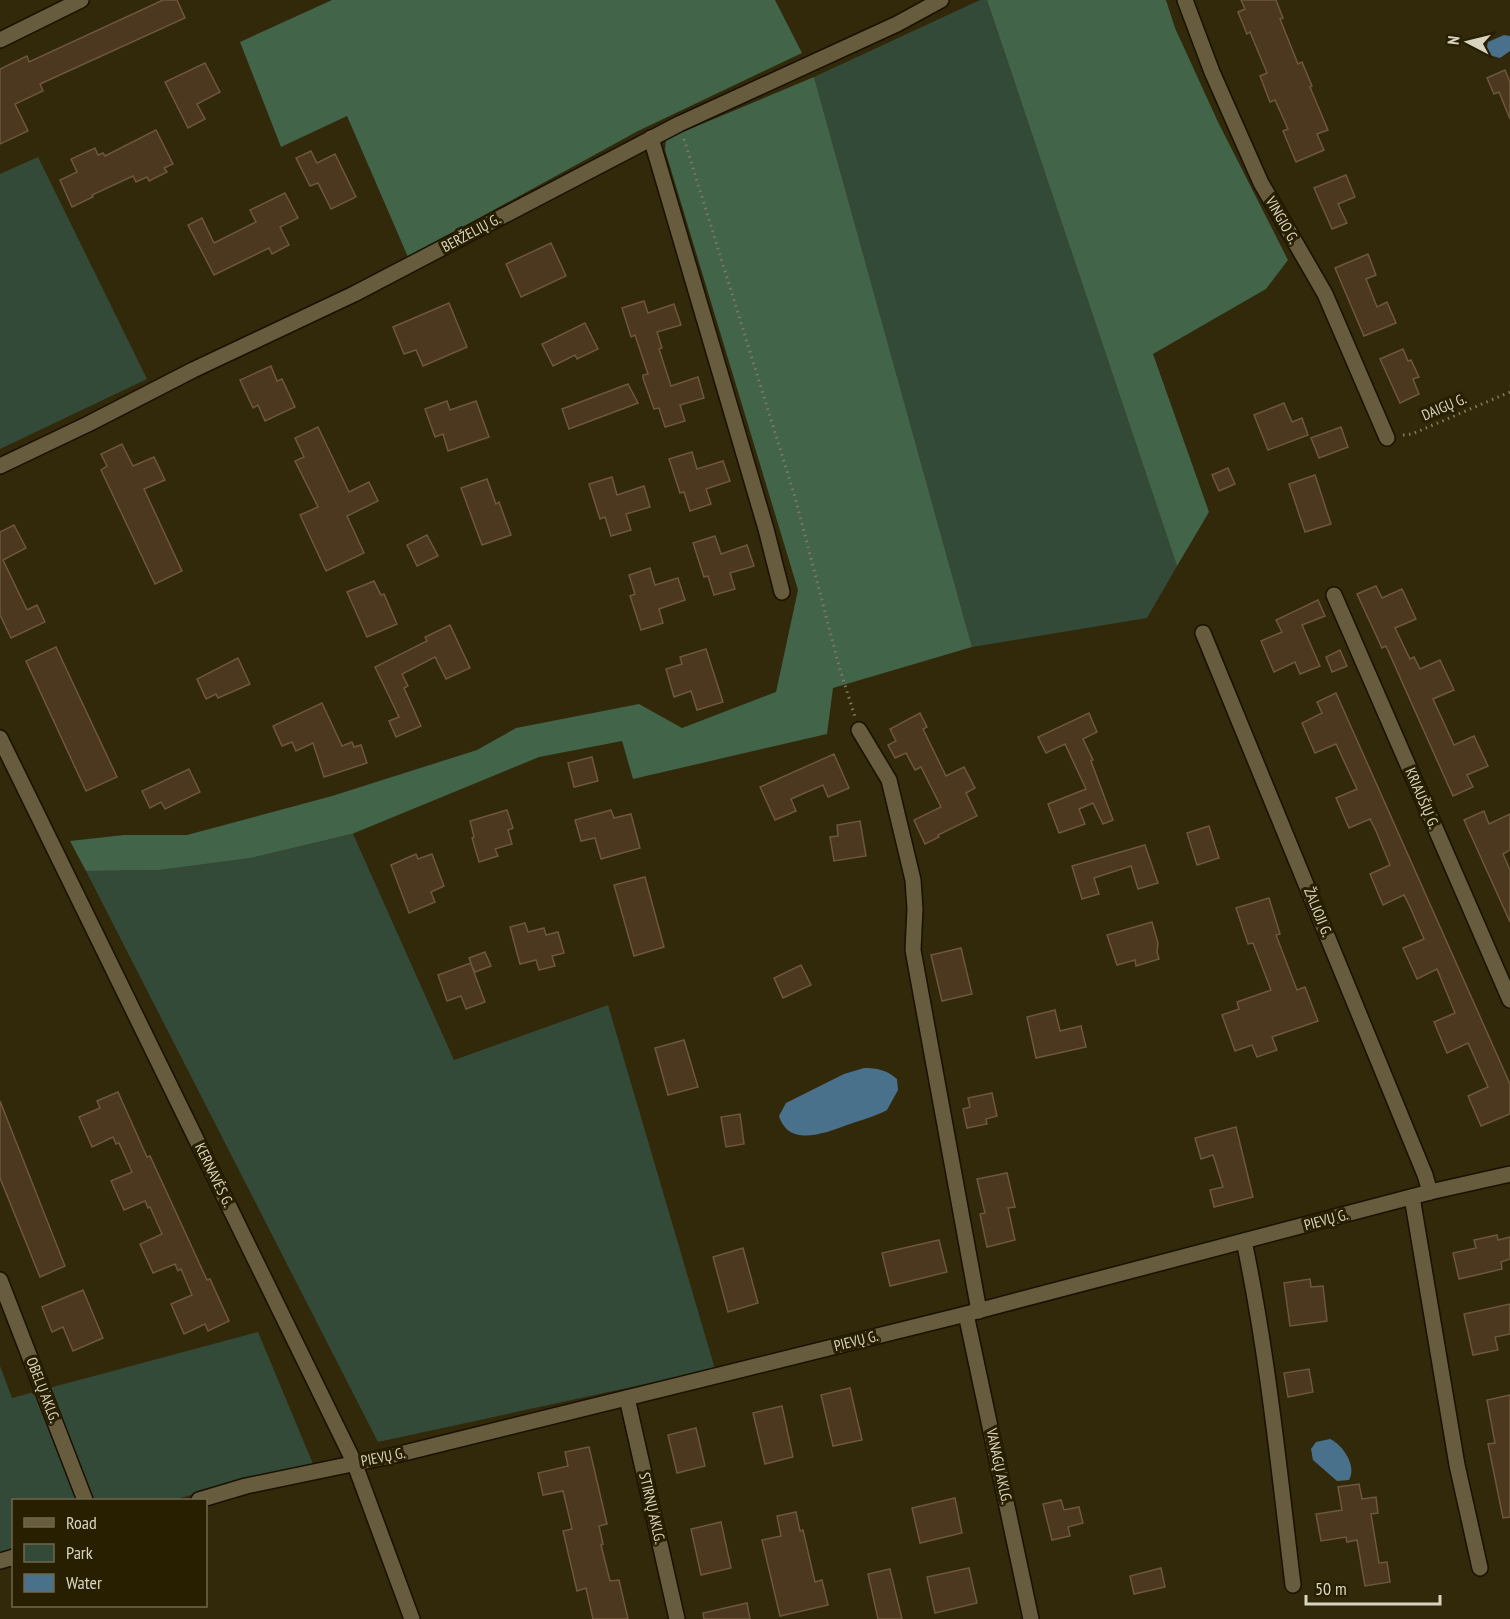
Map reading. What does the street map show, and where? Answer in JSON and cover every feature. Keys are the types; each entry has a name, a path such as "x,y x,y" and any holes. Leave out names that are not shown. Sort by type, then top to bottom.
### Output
{"street":[{"path":"0,40 81,0"},
{"name":"BERŽELIŲ G.","path":"0,466 193,370 354,294 679,124 897,24 941,0"},
{"name":"VINGIO G.","path":"1185,0 1212,72 1261,183 1325,294 1387,438"},
{"path":"651,138 763,518 782,592"},
{"name":"KRIAUŠIŲ G.","path":"1334,595 1510,1000"},
{"name":"ŽALIOJI G.","path":"1203,633 1421,1164 1430,1192"},
{"name":"VANAGŲ AKLG.","path":"859,730 889,780 914,880 913,950 973,1312 1031,1619"},
{"name":"KERNAVĖS G.","path":"0,738 354,1462 412,1619"},
{"name":"PIEVŲ G.","path":"202,1499 246,1486 400,1454 627,1398 973,1312 1430,1192 1510,1174"},
{"path":"1412,1197 1458,1465 1480,1568"},
{"path":"1244,1241 1268,1371 1293,1585"},
{"name":"OBELŲ AKLG.","path":"0,1280 85,1499"},
{"name":"STIRNŲ AKLG.","path":"627,1398 677,1619"}],"path":[{"path":"679,124 795,497 839,666 859,730"},
{"name":"DAIGŲ G.","path":"1387,438 1412,434 1510,392"}],"green space":[{"path":"332,0 775,0 802,53 638,131 408,257 347,116 281,147 240,42"},
{"path":"980,0 987,0 1177,566 1147,618 972,647 814,77"},
{"path":"987,0 1166,0 1175,28 1218,122 1288,260 1266,289 1153,354 1209,512 1177,566"},
{"path":"814,77 972,647 833,688 827,734 633,779 622,741 539,757 352,834 251,858 160,870 86,871 70,841 124,835 187,835 332,796 477,750 516,728 639,704 682,728 776,692 798,590 665,150 666,139"},
{"path":"38,157 147,379 0,449 0,174"},
{"path":"353,834 454,1060 608,1005 715,1369 378,1442 86,871 160,870 251,858"},
{"path":"258,1332 313,1464 235,1482 177,1499 12,1499 12,1549 0,1554 0,1366 12,1398"}],"water":[{"path":"1504,35 1510,36 1510,51 1500,58 1489,55 1486,51 1488,42"},
{"path":"864,1068 882,1070 897,1079 898,1090 887,1110 808,1136 791,1132 784,1126 779,1116 786,1103 844,1074"},
{"path":"1330,1439 1340,1446 1350,1462 1349,1480 1337,1481 1313,1460 1311,1449 1316,1442"}],"building":[{"path":"163,0 177,0 185,18 40,84 43,91 15,104 28,131 0,144 0,69 27,56 29,62"},
{"path":"1241,0 1276,0 1283,18 1280,19 1298,64 1302,62 1328,130 1317,134 1324,150 1296,162 1283,131 1288,129 1275,100 1270,102 1260,76 1267,73 1250,32 1247,34 1238,12 1245,9"},
{"path":"205,63 220,92 197,104 205,119 188,128 165,82"},
{"path":"1505,70 1510,82 1510,119 1499,92 1494,94 1487,78"},
{"path":"156,130 173,164 164,168 167,172 149,181 147,177 136,182 133,176 72,207 60,180 77,172 71,159 95,148 98,155 103,153 105,156"},
{"path":"311,151 317,163 335,154 356,197 331,209 318,183 310,186 296,158"},
{"path":"1346,175 1355,197 1338,204 1347,223 1332,229 1314,188"},
{"path":"285,193 298,218 280,227 289,245 272,254 269,248 214,275 188,225 202,218 214,243 256,222 250,210"},
{"path":"551,243 566,276 521,297 506,264"},
{"path":"1368,254 1376,275 1366,279 1377,307 1387,302 1396,323 1364,336 1335,268"},
{"path":"644,301 648,313 674,304 681,325 657,332 662,348 659,349 671,386 698,377 704,398 680,405 685,421 665,427 659,408 654,409 650,398 643,378 643,375 648,374 635,335 631,337 622,308"},
{"path":"449,303 467,347 423,366 416,350 404,354 393,327"},
{"path":"585,323 598,349 577,359 575,355 553,366 542,344"},
{"path":"1403,349 1419,377 1413,379 1419,394 1400,403 1380,359"},
{"path":"271,366 277,381 282,379 295,407 265,421 258,405 253,408 240,380"},
{"path":"628,384 638,403 569,429 562,409"},
{"path":"447,401 450,410 476,401 489,437 448,451 443,434 435,437 425,409"},
{"path":"1284,403 1292,422 1302,418 1308,435 1268,450 1254,415"},
{"path":"318,427 349,492 369,482 378,501 347,516 364,553 326,571 300,515 318,507 295,461 304,457 295,438"},
{"path":"1341,427 1348,447 1319,458 1311,438"},
{"path":"122,444 133,466 154,457 165,480 144,489 182,571 155,584 101,470 107,466 101,454"},
{"path":"692,452 697,469 723,461 730,481 706,489 711,504 690,511 684,492 680,493 669,459"},
{"path":"1228,468 1235,484 1219,491 1212,475"},
{"path":"1315,475 1331,524 1305,532 1289,484"},
{"path":"612,477 617,495 644,486 650,507 626,514 631,530 611,536 605,517 600,519 589,484"},
{"path":"487,479 496,504 499,502 511,535 482,545 461,488"},
{"path":"14,525 26,548 3,560 27,610 37,605 45,622 11,638 0,615 0,532"},
{"path":"427,535 438,556 417,566 407,545"},
{"path":"715,536 721,554 747,545 754,566 730,573 735,589 714,595 708,576 704,577 693,543"},
{"path":"650,568 655,585 678,578 685,600 659,609 663,623 641,630 630,596 635,594 629,575"},
{"path":"374,581 381,595 384,594 397,624 367,637 347,592"},
{"path":"1376,586 1382,598 1402,589 1416,619 1395,628 1410,659 1414,657 1420,669 1440,660 1454,690 1433,699 1454,745 1474,736 1488,766 1467,775 1473,787 1453,796 1386,646 1382,648 1357,594"},
{"path":"1318,600 1325,616 1302,625 1320,666 1300,674 1295,662 1274,672 1261,641 1282,632 1276,620"},
{"path":"450,625 470,668 446,679 435,657 402,674 408,686 404,688 421,726 396,737 389,721 399,717 375,667 427,641 425,637"},
{"path":"56,647 117,777 86,791 26,661"},
{"path":"706,649 723,702 697,710 691,691 674,697 666,669 682,664 680,657"},
{"path":"1340,650 1347,666 1332,672 1326,657"},
{"path":"238,658 250,684 218,698 216,694 206,699 197,679"},
{"path":"1336,693 1510,1084 1510,1114 1481,1126 1468,1096 1488,1087 1468,1043 1447,1053 1434,1022 1455,1013 1437,969 1417,979 1403,948 1424,939 1410,907 1404,895 1383,905 1370,874 1390,865 1376,831 1370,819 1349,828 1336,798 1357,789 1336,744 1315,753 1302,723 1322,713 1317,702"},
{"path":"322,703 342,746 352,742 354,747 361,745 367,763 324,777 313,743 296,751 292,742 282,746 273,726"},
{"path":"920,713 927,727 923,729 946,776 964,767 975,788 966,793 977,816 925,844 914,820 941,807 921,767 915,770 906,753 895,758 888,745 896,741 890,729"},
{"path":"1089,713 1097,732 1083,739 1093,760 1091,761 1113,820 1103,824 1093,803 1079,809 1085,824 1059,833 1048,804 1086,789 1065,744 1046,753 1038,737"},
{"path":"834,754 849,788 828,797 823,785 791,799 796,811 775,820 760,787"},
{"path":"592,757 598,781 574,787 568,763"},
{"path":"189,769 200,792 165,809 161,802 150,808 142,791"},
{"path":"507,810 513,828 508,830 512,844 495,849 498,856 479,862 470,821"},
{"path":"611,810 614,818 631,814 640,848 601,859 595,838 581,841 575,820"},
{"path":"1484,811 1489,824 1510,814 1510,850 1503,854 1510,870 1510,922 1464,820"},
{"path":"860,821 866,856 834,861 830,837 838,836 837,825"},
{"path":"1209,826 1219,858 1197,865 1187,833"},
{"path":"1145,845 1158,883 1138,889 1131,866 1094,878 1099,894 1082,899 1072,866"},
{"path":"416,854 418,859 432,854 444,886 431,892 435,902 409,913 391,865"},
{"path":"645,877 664,947 634,956 614,885"},
{"path":"1269,898 1280,934 1276,935 1297,990 1305,987 1318,1021 1272,1037 1277,1050 1257,1057 1252,1045 1235,1051 1222,1015 1239,1009 1237,1002 1271,990 1253,943 1248,944 1236,908"},
{"path":"1152,922 1158,943 1159,959 1136,966 1135,960 1117,965 1107,935"},
{"path":"525,923 528,932 544,928 546,935 558,932 564,953 552,956 555,966 539,970 536,960 520,964 510,927"},
{"path":"961,948 972,994 942,1001 931,955"},
{"path":"485,952 491,966 475,972 471,964 485,1002 466,1009 461,996 447,1001 438,975 471,963 469,958"},
{"path":"801,965 811,985 783,998 774,978"},
{"path":"1055,1010 1060,1031 1081,1026 1086,1047 1036,1058 1027,1017"},
{"path":"684,1040 698,1087 668,1095 655,1048"},
{"path":"118,1092 147,1157 150,1156 207,1280 210,1279 229,1321 208,1331 205,1324 184,1334 171,1304 192,1295 181,1269 178,1271 175,1264 153,1273 140,1244 162,1234 150,1207 148,1208 145,1201 124,1210 111,1181 132,1172 119,1143 116,1144 113,1137 92,1147 79,1117 100,1108 97,1101"},
{"path":"992,1093 997,1116 986,1119 987,1124 967,1128 963,1109 970,1107 968,1098"},
{"path":"0,1101 65,1266 40,1277 0,1178"},
{"path":"740,1114 744,1144 726,1147 721,1117"},
{"path":"1236,1127 1253,1197 1214,1207 1210,1190 1223,1187 1213,1155 1201,1159 1195,1138"},
{"path":"1007,1173 1015,1207 1008,1208 1015,1240 987,1247 980,1214 985,1213 977,1179"},
{"path":"1497,1235 1498,1240 1510,1237 1510,1259 1501,1262 1502,1269 1459,1279 1453,1253 1476,1248 1474,1240"},
{"path":"939,1240 947,1272 890,1286 882,1253"},
{"path":"743,1248 758,1303 728,1312 713,1257"},
{"path":"1310,1279 1311,1287 1323,1286 1327,1321 1290,1326 1284,1283"},
{"path":"83,1290 103,1338 73,1351 63,1327 52,1332 42,1307"},
{"path":"1510,1304 1510,1334 1495,1337 1498,1350 1473,1355 1464,1314"},
{"path":"1309,1369 1313,1392 1288,1397 1284,1373"},
{"path":"850,1388 862,1440 833,1446 821,1395"},
{"path":"1510,1395 1510,1517 1503,1518 1488,1444 1495,1443 1487,1400"},
{"path":"782,1406 793,1457 765,1464 753,1413"},
{"path":"696,1428 705,1466 677,1473 668,1435"},
{"path":"589,1447 607,1524 599,1526 603,1544 601,1545 610,1581 619,1580 628,1619 593,1619 586,1588 577,1591 563,1531 572,1529 563,1491 543,1495 538,1473 568,1466 565,1452"},
{"path":"1359,1484 1362,1499 1376,1497 1378,1513 1371,1514 1379,1563 1387,1562 1390,1582 1365,1586 1357,1540 1347,1542 1346,1537 1321,1541 1316,1514 1342,1510 1338,1487"},
{"path":"955,1498 962,1533 920,1543 912,1508"},
{"path":"1061,1500 1064,1510 1079,1507 1083,1523 1068,1527 1070,1536 1052,1540 1043,1504"},
{"path":"796,1512 800,1531 803,1530 815,1582 822,1580 828,1605 780,1616 762,1540 781,1536 777,1516"},
{"path":"721,1522 731,1568 701,1575 691,1529"},
{"path":"969,1568 977,1603 935,1613 927,1577"},
{"path":"1161,1568 1165,1587 1134,1594 1130,1576"},
{"path":"890,1569 902,1619 878,1619 868,1574"},
{"path":"747,1603 750,1619 704,1619 703,1613"}]}
